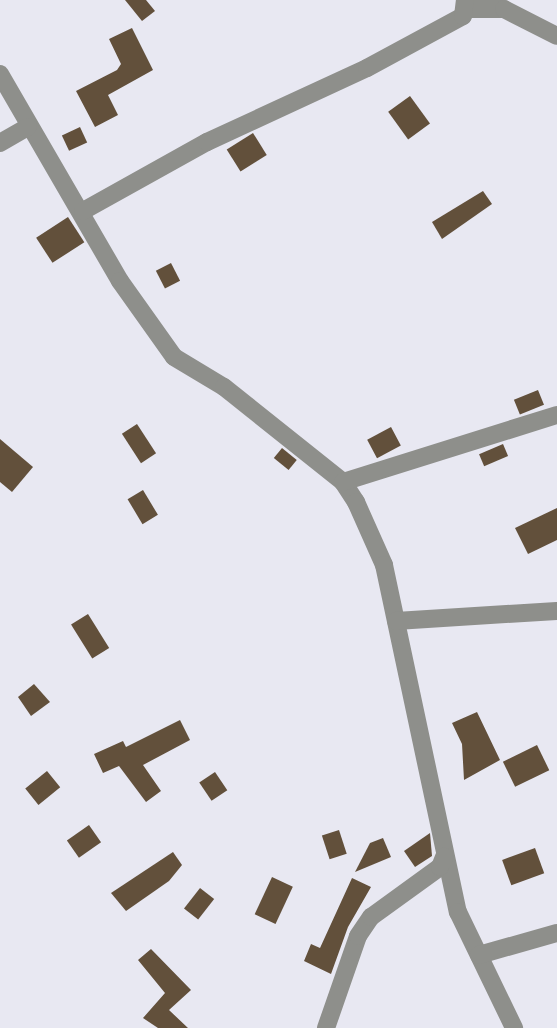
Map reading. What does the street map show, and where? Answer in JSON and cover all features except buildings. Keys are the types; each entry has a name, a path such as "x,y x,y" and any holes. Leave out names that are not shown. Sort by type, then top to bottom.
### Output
{"street":[{"path":"83,211 284,103 367,68 463,16 465,5 505,9 557,36"},
{"path":"0,74 28,127 83,211 120,281 174,358 224,387 343,482 369,527 384,565 417,731 436,798 444,857 458,912 514,1028"},
{"path":"0,143 28,127"},
{"path":"343,482 557,415"},
{"path":"396,621 557,611"},
{"path":"326,1028 351,951 371,917 440,867 444,857"},
{"path":"479,955 524,946 557,933"}]}
